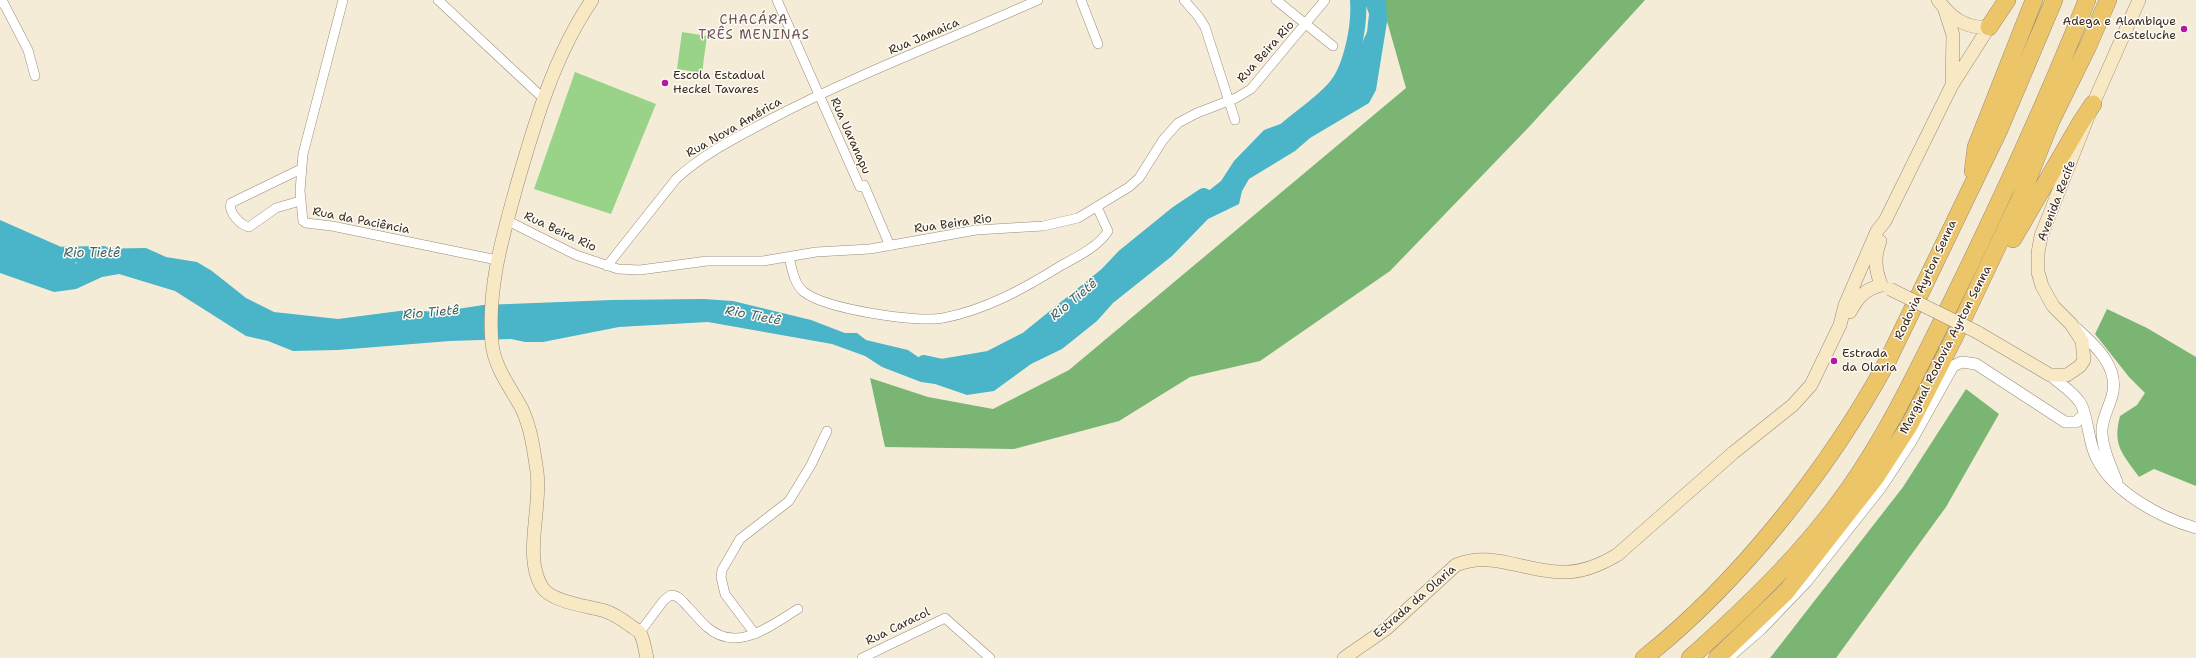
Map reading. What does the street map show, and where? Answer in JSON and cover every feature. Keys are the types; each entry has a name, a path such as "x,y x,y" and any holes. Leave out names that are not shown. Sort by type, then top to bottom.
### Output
{"highway":[{"path":"1989,28 2007,0"},
{"path":"1971,186 1976,147 2034,0"},
{"name":"Rodovia Ayrton Senna","path":"1644,658 1704,604 1759,545 1827,459 1869,395 1887,362 1999,130 2054,0"},
{"path":"1690,658 1749,604 1795,556 1850,487 1907,393 2022,153 2087,0"},
{"name":"Marginal Rodovia Ayrton Senna","path":"1717,658 1786,592 1876,477 1909,426 1967,312 2020,199 2051,120 2088,46 2108,0"},
{"path":"1967,312 1975,302 2093,104"}],"main road":[{"name":"Avenida Recife","path":"2050,376 2067,375 2080,366 2084,360 2082,341 2071,324 2053,306 2042,286 2038,272 2038,253 2042,236 2093,104 2139,0"},
{"path":"588,2 562,53 544,99 506,220 497,260 493,290 492,345 496,362 523,411 530,432 537,474 538,502 534,559 537,576 543,589 554,597 607,612 623,620 640,632 647,658"},
{"path":"1941,5 1963,24 1977,28 1989,28"},
{"path":"1941,5 1954,42 1952,85"},
{"name":"Estrada da Olaria","path":"1840,325 1845,305 1877,231 1885,220 1952,85 1989,28"},
{"name":"Estrada da Olaria","path":"1344,658 1386,629 1456,565 1467,561 1488,559 1563,573 1590,568 1616,555 1733,453 1793,405 1811,385 1840,325 1860,296 1866,289 1886,287 1875,264 1875,254 1883,234 1885,220"},
{"path":"1886,287 1977,332 2050,376"}],"street":[{"name":"Rua da Paciência","path":"343,0 324,66 301,169 300,201 302,217 306,223 332,226 497,260"},
{"path":"438,0 544,99"},
{"name":"Rua Uaranapu","path":"777,0 819,95 890,246"},
{"name":"Rua Jamaica","path":"819,95 1038,0"},
{"path":"1081,0 1098,44"},
{"path":"1184,0 1198,16 1204,26 1235,120"},
{"path":"1276,0 1333,46"},
{"name":"Rua Beira Rio","path":"506,220 576,255 608,266 627,270 640,270 707,261 763,261 816,252 870,249 969,231 1020,228 1062,223 1078,218 1129,187 1139,178 1163,140 1178,123 1244,94 1256,84 1325,0"},
{"path":"0,3 2,2 28,50 35,76"},
{"name":"Rua Nova América","path":"608,266 660,196 688,168 728,142 819,95"},
{"path":"300,201 276,208 249,227 244,226 231,212 230,206 231,203 301,169"},
{"path":"789,257 798,286 805,293 816,298 865,311 904,317 937,319 973,309 1012,294 1082,254 1098,242 1106,234 1108,229 1097,207"},
{"path":"2071,324 2091,342 2111,369 2114,381 2113,391 2102,430 2104,442 2117,483"},
{"name":"Marginal Rodovia Ayrton Senna","path":"1728,658 1761,629 1806,582 1881,487 1910,443 1953,366 1962,362 1976,364 2065,422 2076,422 2084,415"},
{"path":"2050,376 2081,404 2090,444 2096,458 2108,476 2150,509 2166,517 2196,528"},
{"path":"755,634 725,594 721,577 722,570 740,539 789,501 811,465 827,431"},
{"path":"640,632 668,596 675,595 707,628 717,634 737,639 755,634 798,609"},
{"name":"Rua Caracol","path":"862,658 945,618 990,658"}],"green space":[{"path":"1381,0 1645,0 1528,128 1390,271 1260,361 1190,377 1119,421 1014,449 885,447 870,378 928,397 993,409 1069,370 1406,88"},
{"path":"682,32 707,36 702,73 677,69"},
{"path":"575,72 656,104 611,214 534,189"},
{"path":"2107,309 2147,328 2196,357 2196,486 2154,469 2139,477 2120,449 2117,435 2120,416 2137,405 2145,393 2129,377 2095,334"},
{"path":"1966,389 1999,414 1946,507 1836,658 1770,658 1903,487"}],"water":[{"name":"Rio Tietê","path":"1364,0 1386,0 1387,22 1376,90 1369,103 1310,138 1295,151 1249,179 1242,191 1239,204 1208,219 1172,256 1113,303 1097,321 1062,349 1031,364 994,391 967,395 935,384 921,382 882,367 865,356 832,344 708,322 619,327 543,342 525,342 511,339 450,341 338,350 293,351 268,341 246,336 175,291 119,274 102,277 76,289 54,292 0,273 0,220 68,250 76,264 87,249 146,248 166,257 197,262 212,271 246,298 274,312 338,319 407,310 438,312 483,305 612,300 704,299 733,301 811,320 845,333 857,333 866,340 908,350 921,359 942,365 950,371 976,368 988,362 997,352 1028,344 1034,331 1053,313 1071,312 1178,215 1221,181 1234,161 1264,130 1305,115 1344,83 1367,32 1369,14"}],"waterway":[{"name":"Rio Tietê","path":"1286,130 1324,99 1341,80 1354,46 1358,21 1358,0"},
{"name":"Rio Tietê","path":"924,363 942,367 989,359 1028,339 1107,275 1124,257 1177,214 1204,196"},
{"name":"Rio Tietê","path":"49,255 103,254"}],"place":[{"name":"Adega e Alambique Casteluche","path":"2184,29"},
{"name":"Escola Estadual Heckel Tavares","path":"665,83"},
{"name":"Estrada da Olaria","path":"1834,361"}],"district":[{"name":"CHACÁRA TRÊS MENINAS","path":"754,28"}]}
